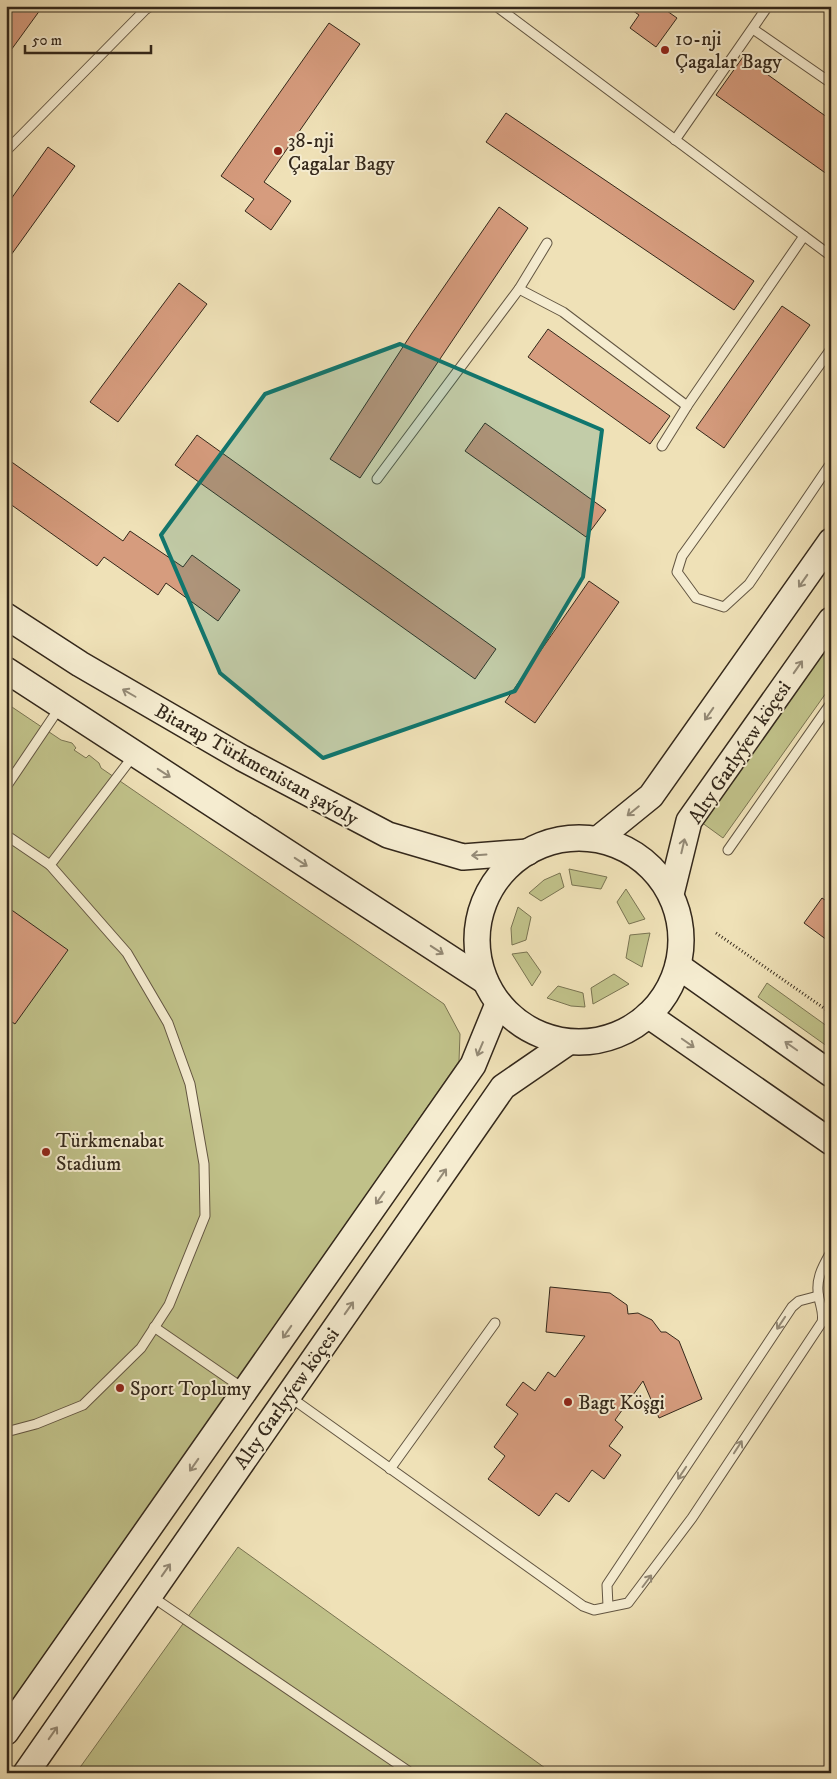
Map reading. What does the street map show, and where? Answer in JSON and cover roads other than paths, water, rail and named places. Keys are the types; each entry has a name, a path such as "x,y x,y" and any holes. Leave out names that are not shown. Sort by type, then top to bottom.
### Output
{"street":[{"path":"598,839 651,796 831,541"},
{"name":"Bitarap Türkmenistan şaýoly","path":"6,616 80,664 242,758 388,835 463,857 528,852"},
{"name":"Alty Garlyýew köçesi","path":"671,894 688,821 831,620"},
{"path":"6,670 485,981"},
{"path":"574,838 598,839 628,850 653,868 671,894 680,916 682,941 676,976 658,1006 648,1015 631,1029 600,1041 567,1043 533,1032 518,1023 498,1004 485,981 477,952 478,922 488,894 505,870 528,852 558,840 574,838"},
{"path":"678,966 831,1074"},
{"name":"Alty Garlyýew köçesi","path":"6,1732 473,1065 498,1004"},
{"path":"648,1015 831,1142"},
{"name":"Alty Garlyýew köçesi","path":"26,1773 503,1087 567,1043"}],"lane":[{"path":"496,6 831,256"},
{"path":"675,140 768,6"},
{"path":"6,151 145,7"},
{"path":"752,29 831,83"},
{"path":"662,446 687,406 804,236"},
{"path":"377,479 518,289 548,242"},
{"path":"518,289 563,312 687,406"},
{"path":"831,349 682,556 677,572 696,598 724,607 749,584 831,463"},
{"path":"728,850 831,703"},
{"path":"6,787 60,706"},
{"path":"50,865 134,754"},
{"path":"6,835 50,865 127,953 168,1023 190,1084 204,1164 206,1216 168,1305 141,1348 83,1405 36,1424 6,1432"},
{"path":"288,1396 583,1606 594,1610 628,1603 645,1583 692,1518 822,1322 824,1316 818,1296 819,1274 831,1252"},
{"path":"608,1606 607,1585 792,1308 799,1301 818,1296"},
{"path":"390,1469 495,1323"},
{"path":"154,1327 246,1391"},
{"path":"149,1595 411,1773"}],"place":[{"name":"10-nji Çagalar Bagy","path":"665,50"},
{"name":"38-nji Çagalar Bagy","path":"278,151"},
{"name":"Türkmenabat Stadium","path":"46,1152"},
{"name":"Sport Toplumy","path":"120,1388"},
{"name":"Bagt Köşgi","path":"568,1402"}]}
